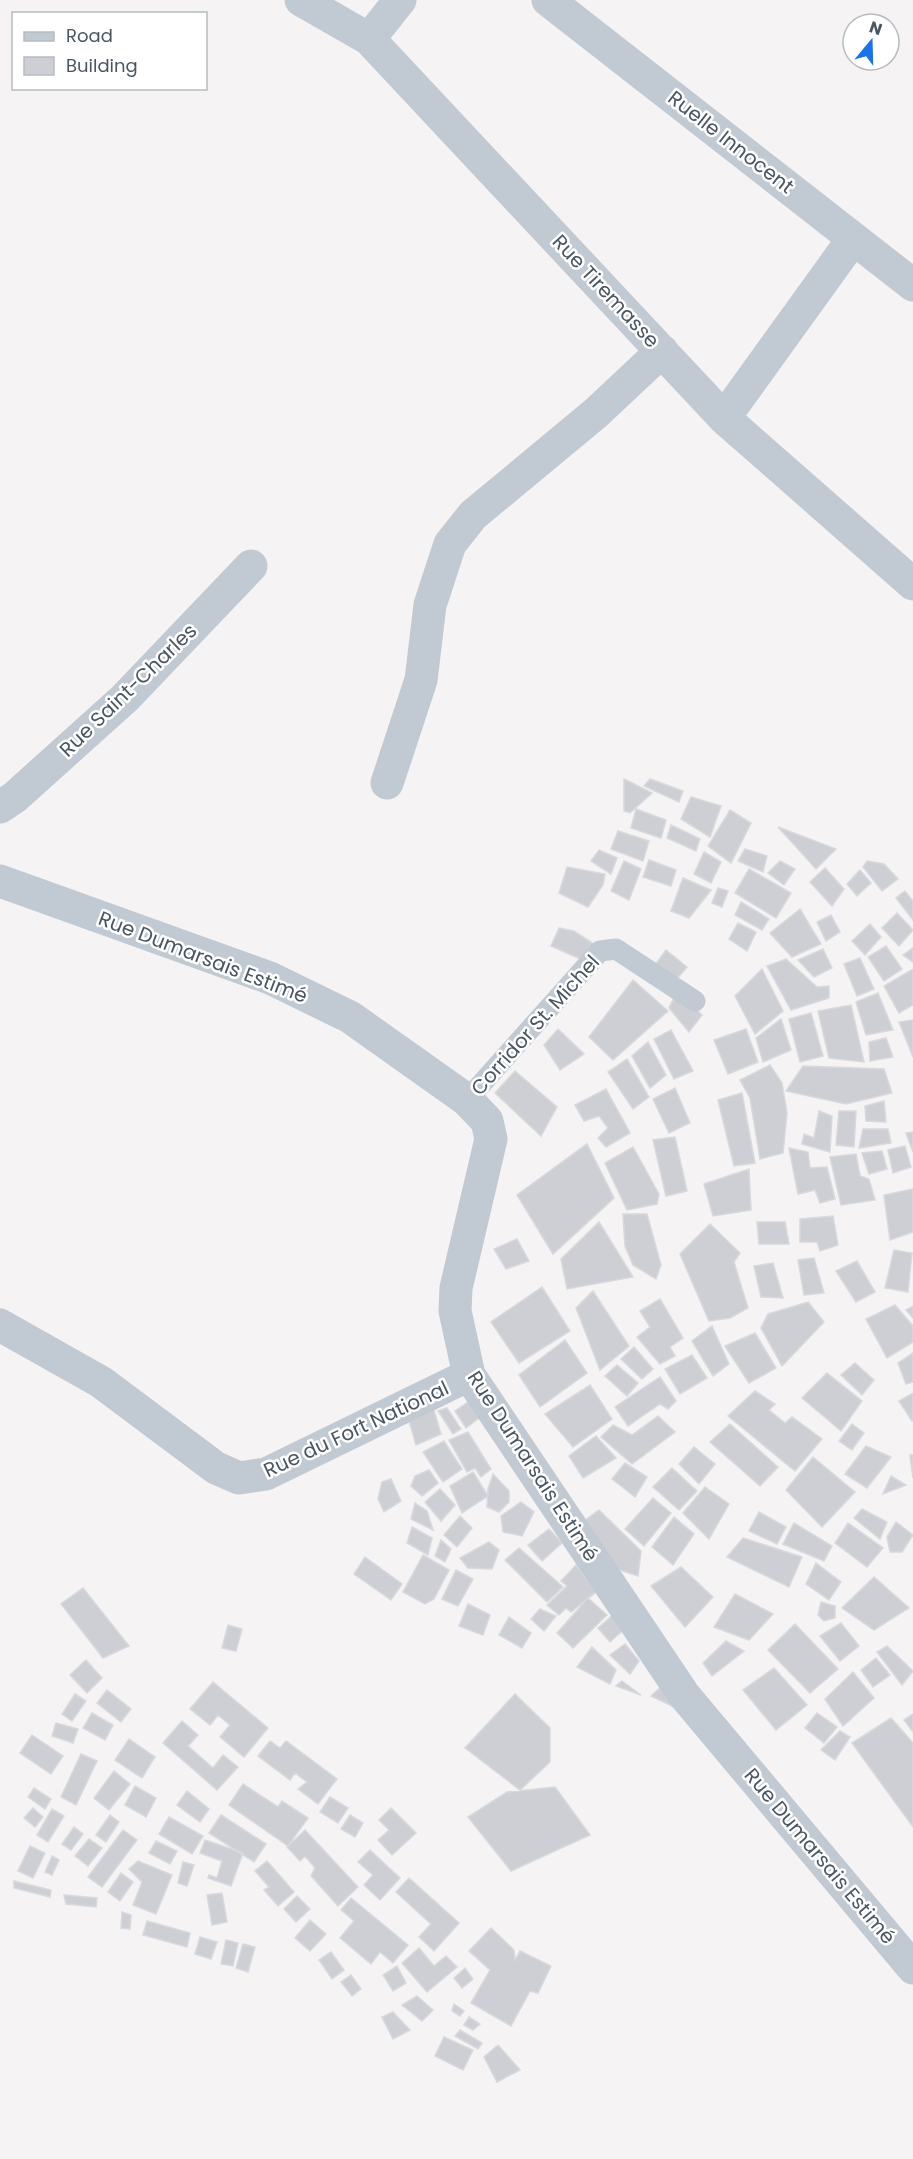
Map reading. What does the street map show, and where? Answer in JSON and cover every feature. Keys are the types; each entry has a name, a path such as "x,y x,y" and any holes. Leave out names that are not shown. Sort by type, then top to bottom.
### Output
{"street":[{"name":"Rue Tiremasse","path":"301,0 369,39 724,418 913,584"},
{"path":"369,39 400,0"},
{"name":"Ruelle Innocent","path":"548,0 913,285"},
{"path":"724,418 853,239"},
{"path":"387,783 421,680 430,605 450,544 473,515 596,413 662,351"},
{"name":"Rue Saint-Charles","path":"0,807 15,797 125,698 251,566"},
{"name":"Rue Dumarsais Estimé","path":"0,880 270,978 350,1017 467,1100 487,1121 491,1139 456,1288 455,1311 469,1375 684,1695 913,1968"},
{"name":"Rue du Fort National","path":"0,1325 101,1382 216,1468 239,1478 266,1474 469,1375"}],"lane":[{"name":"Corridor St. Michel","path":"467,1100 600,951 616,949 695,1001"}],"building":[{"path":"624,779 652,793 630,813 624,811"},
{"path":"650,779 683,791 679,802 644,786"},
{"path":"691,797 721,806 710,837 681,819"},
{"path":"636,809 666,820 661,838 631,828"},
{"path":"730,810 751,823 731,863 708,846"},
{"path":"671,825 700,839 696,851 667,838"},
{"path":"778,827 836,849 816,869"},
{"path":"618,831 649,841 643,861 611,849"},
{"path":"745,849 767,856 763,872 738,861"},
{"path":"599,850 617,858 611,874 591,861"},
{"path":"704,852 721,862 711,883 694,874"},
{"path":"649,860 676,870 671,886 643,877"},
{"path":"624,861 641,869 629,900 611,891"},
{"path":"780,861 795,869 784,885 768,873"},
{"path":"867,861 884,864 898,879 882,891 863,867"},
{"path":"567,867 605,874 603,885 588,907 559,893"},
{"path":"825,868 844,889 832,906 810,882"},
{"path":"749,869 791,893 776,918 735,893"},
{"path":"860,870 871,883 857,896 847,884"},
{"path":"683,878 711,890 689,918 671,911"},
{"path":"718,888 728,891 722,907 712,903"},
{"path":"905,891 913,901 913,920 896,898"},
{"path":"741,902 769,919 762,930 735,915"},
{"path":"800,909 821,944 792,957 770,933"},
{"path":"897,913 913,930 899,946 882,928"},
{"path":"831,915 840,932 826,941 817,922"},
{"path":"738,923 756,932 747,951 729,939"},
{"path":"870,924 881,937 865,955 852,941"},
{"path":"559,928 574,931 606,952 599,967 551,946"},
{"path":"886,946 902,969 884,981 868,957"},
{"path":"913,948 913,962 903,955"},
{"path":"823,949 832,968 814,977 798,960"},
{"path":"666,950 687,967 675,981 655,965"},
{"path":"860,958 874,989 857,996 844,964"},
{"path":"786,959 817,987 829,986 829,998 791,1010 767,966"},
{"path":"762,969 783,1011 755,1034 735,996"},
{"path":"913,969 913,1005 899,1013 884,986"},
{"path":"633,980 668,1011 613,1060 589,1037"},
{"path":"678,990 702,1015 689,1032 669,1008"},
{"path":"878,993 893,1030 866,1035 856,1002"},
{"path":"851,1005 864,1062 829,1058 818,1011"},
{"path":"811,1013 823,1056 800,1062 789,1019"},
{"path":"781,1019 791,1050 763,1062 756,1038"},
{"path":"913,1020 913,1057 899,1022"},
{"path":"558,1029 584,1054 560,1070 544,1045"},
{"path":"746,1029 758,1062 728,1074 714,1040"},
{"path":"671,1030 693,1071 674,1079 654,1039"},
{"path":"886,1038 893,1057 870,1061 869,1042"},
{"path":"648,1042 666,1075 650,1088 632,1056"},
{"path":"627,1059 649,1097 633,1109 608,1072"},
{"path":"770,1065 782,1083 787,1113 783,1153 760,1159 750,1098 740,1080"},
{"path":"803,1066 884,1069 892,1093 846,1104 786,1091"},
{"path":"515,1071 557,1107 541,1136 495,1093"},
{"path":"675,1088 690,1123 669,1133 653,1099"},
{"path":"606,1089 630,1133 606,1147 598,1138 608,1128 599,1116 584,1121 575,1105"},
{"path":"742,1093 755,1163 734,1166 718,1100"},
{"path":"884,1101 886,1122 866,1121 865,1106"},
{"path":"819,1111 832,1116 830,1152 802,1144 804,1134 814,1138"},
{"path":"839,1111 856,1111 854,1147 836,1145"},
{"path":"863,1129 888,1129 891,1143 859,1148"},
{"path":"913,1132 913,1152 906,1133"},
{"path":"675,1137 687,1191 666,1196 653,1140"},
{"path":"587,1144 614,1198 553,1254 517,1195"},
{"path":"905,1146 911,1167 893,1173 888,1150"},
{"path":"633,1147 659,1194 657,1204 627,1210 605,1163"},
{"path":"789,1148 808,1152 810,1168 827,1167 835,1199 820,1203 815,1190 798,1194"},
{"path":"882,1151 887,1169 869,1174 862,1153"},
{"path":"856,1154 860,1176 869,1179 875,1200 841,1205 830,1157"},
{"path":"749,1169 751,1210 713,1216 704,1184"},
{"path":"913,1189 913,1232 890,1240 884,1195"},
{"path":"623,1214 647,1214 661,1265 656,1279 633,1265 625,1246"},
{"path":"833,1216 838,1245 820,1251 817,1242 800,1242 800,1219"},
{"path":"599,1222 633,1277 567,1289 561,1259"},
{"path":"757,1222 785,1222 789,1244 759,1244"},
{"path":"710,1224 740,1253 734,1262 748,1308 730,1318 709,1321 680,1254"},
{"path":"517,1239 529,1261 506,1269 494,1249"},
{"path":"894,1250 912,1253 908,1292 885,1288"},
{"path":"814,1258 824,1293 804,1295 798,1260"},
{"path":"857,1261 875,1292 856,1302 836,1271"},
{"path":"773,1263 783,1298 761,1297 754,1266"},
{"path":"542,1287 570,1331 519,1363 491,1322"},
{"path":"593,1291 629,1346 600,1370 576,1308"},
{"path":"660,1299 683,1338 670,1347 675,1356 660,1364 637,1337 650,1327 640,1311"},
{"path":"808,1302 824,1322 782,1366 761,1328 768,1314"},
{"path":"895,1305 913,1326 913,1342 887,1358 866,1319"},
{"path":"913,1306 913,1318 906,1310"},
{"path":"712,1326 729,1364 713,1376 692,1341"},
{"path":"755,1333 776,1368 749,1383 725,1346"},
{"path":"565,1340 587,1373 540,1407 519,1375"},
{"path":"634,1347 653,1369 642,1379 621,1359"},
{"path":"913,1353 913,1382 906,1384 898,1363"},
{"path":"692,1355 707,1378 680,1394 665,1369"},
{"path":"855,1363 874,1380 862,1395 841,1375"},
{"path":"617,1365 638,1383 627,1396 605,1376"},
{"path":"827,1373 862,1401 841,1431 802,1398"},
{"path":"660,1377 676,1401 668,1409 660,1404 628,1426 615,1407"},
{"path":"590,1385 612,1419 573,1447 545,1414"},
{"path":"755,1391 775,1404 769,1410 785,1423 792,1417 822,1439 795,1471 728,1416"},
{"path":"913,1393 913,1420 912,1421 899,1401"},
{"path":"471,1400 483,1415 466,1428 455,1411"},
{"path":"432,1404 441,1434 416,1445 407,1414"},
{"path":"447,1408 461,1429 453,1434 438,1411"},
{"path":"658,1416 675,1432 632,1464 601,1437 613,1425 632,1435"},
{"path":"730,1424 778,1467 760,1486 710,1442"},
{"path":"852,1424 864,1433 852,1450 839,1441"},
{"path":"468,1432 491,1469 481,1477 475,1468 467,1472 449,1440"},
{"path":"596,1436 616,1458 583,1478 569,1456"},
{"path":"444,1441 462,1469 443,1482 423,1452"},
{"path":"866,1446 891,1457 867,1488 845,1474"},
{"path":"694,1447 715,1464 699,1484 679,1464"},
{"path":"910,1455 913,1455 913,1478"},
{"path":"813,1457 855,1492 822,1527 786,1490"},
{"path":"625,1463 647,1477 635,1497 612,1479"},
{"path":"672,1468 697,1491 679,1510 653,1487"},
{"path":"429,1470 438,1483 422,1496 411,1486 415,1476"},
{"path":"473,1472 488,1496 462,1513 450,1486"},
{"path":"493,1474 509,1491 509,1502 499,1512 487,1507 488,1489"},
{"path":"891,1476 906,1485 883,1494"},
{"path":"391,1479 401,1501 384,1512 378,1499 382,1482"},
{"path":"705,1487 729,1504 709,1539 683,1513"},
{"path":"440,1489 455,1505 441,1521 425,1502"},
{"path":"653,1498 671,1513 644,1546 625,1529"},
{"path":"521,1502 534,1512 522,1536 503,1532 501,1516"},
{"path":"415,1503 427,1511 433,1530 411,1519"},
{"path":"862,1509 887,1522 880,1539 854,1518"},
{"path":"599,1510 641,1551 638,1576 608,1566 580,1524"},
{"path":"759,1512 786,1527 777,1544 749,1531"},
{"path":"460,1516 472,1528 457,1547 444,1535"},
{"path":"674,1517 694,1534 673,1565 652,1547"},
{"path":"896,1522 913,1535 902,1552 890,1552 887,1537"},
{"path":"794,1523 832,1546 824,1561 783,1544"},
{"path":"848,1523 883,1548 867,1567 835,1543"},
{"path":"412,1527 432,1538 428,1555 407,1543"},
{"path":"549,1529 562,1543 542,1561 528,1545"},
{"path":"743,1538 802,1557 789,1587 727,1557"},
{"path":"441,1540 451,1549 445,1562 435,1556"},
{"path":"489,1542 499,1550 492,1569 468,1568 460,1558"},
{"path":"519,1548 563,1587 547,1602 505,1560"},
{"path":"423,1555 449,1570 434,1599 425,1604 403,1592"},
{"path":"365,1557 402,1584 391,1600 354,1574"},
{"path":"816,1563 841,1582 829,1600 806,1584"},
{"path":"576,1565 596,1592 571,1612 566,1608 559,1615 547,1605 567,1586 561,1581"},
{"path":"681,1567 713,1597 685,1627 651,1586"},
{"path":"456,1570 473,1579 458,1606 442,1599"},
{"path":"874,1577 909,1608 874,1630 842,1608"},
{"path":"83,1588 129,1646 103,1658 61,1604"},
{"path":"735,1594 773,1614 749,1640 714,1627"},
{"path":"588,1598 607,1615 573,1648 557,1633"},
{"path":"821,1602 835,1606 835,1618 824,1621 818,1615"},
{"path":"468,1604 490,1615 483,1635 459,1626"},
{"path":"622,1607 631,1623 610,1642 598,1628"},
{"path":"540,1609 556,1616 544,1631 531,1619"},
{"path":"509,1617 531,1633 522,1648 499,1635"},
{"path":"841,1623 859,1646 840,1661 820,1636"},
{"path":"795,1624 838,1669 810,1693 768,1650"},
{"path":"228,1625 242,1629 236,1651 222,1648"},
{"path":"726,1641 744,1651 712,1676 703,1663"},
{"path":"625,1644 639,1661 630,1674 610,1655"},
{"path":"887,1646 913,1671 902,1685 877,1652"},
{"path":"592,1647 616,1670 610,1684 577,1667"},
{"path":"876,1658 890,1675 873,1687 861,1670"},
{"path":"86,1660 102,1678 87,1693 70,1675"},
{"path":"774,1668 807,1705 776,1730 743,1690"},
{"path":"853,1672 874,1698 843,1726 825,1699"},
{"path":"622,1681 641,1695 616,1686"},
{"path":"213,1682 268,1728 244,1757 220,1737 230,1725 218,1715 210,1725 190,1709"},
{"path":"661,1687 674,1707 651,1696"},
{"path":"107,1690 131,1709 121,1722 97,1703"},
{"path":"75,1694 86,1701 72,1721 62,1714"},
{"path":"515,1694 550,1728 550,1762 520,1790 465,1748"},
{"path":"92,1713 113,1725 105,1740 83,1728"},
{"path":"817,1713 837,1727 824,1743 805,1728"},
{"path":"913,1714 913,1732 904,1720"},
{"path":"891,1718 913,1743 913,1827 852,1743"},
{"path":"182,1721 198,1735 188,1746 213,1768 223,1755 238,1767 217,1790 163,1743"},
{"path":"56,1723 78,1729 73,1743 52,1736"},
{"path":"840,1731 850,1737 835,1760 821,1750"},
{"path":"32,1735 63,1756 51,1774 20,1753"},
{"path":"129,1739 155,1757 142,1778 115,1760"},
{"path":"270,1741 280,1748 286,1741 337,1779 318,1804 298,1789 307,1782 295,1773 290,1780 258,1756"},
{"path":"81,1754 97,1761 76,1805 61,1797"},
{"path":"114,1771 130,1784 109,1810 94,1798"},
{"path":"243,1784 278,1807 282,1801 308,1818 288,1846 229,1805"},
{"path":"135,1786 156,1798 146,1817 125,1805"},
{"path":"555,1787 590,1835 511,1871 468,1817 507,1792"},
{"path":"34,1788 51,1799 45,1809 28,1797"},
{"path":"187,1791 209,1809 200,1822 177,1805"},
{"path":"330,1797 348,1808 338,1823 320,1812"},
{"path":"33,1808 43,1817 35,1827 24,1818"},
{"path":"391,1808 416,1833 392,1855 378,1840 389,1830 379,1820"},
{"path":"52,1809 64,1816 48,1842 37,1835"},
{"path":"110,1815 119,1822 106,1842 96,1835"},
{"path":"221,1815 266,1844 254,1862 209,1833"},
{"path":"350,1815 363,1823 355,1837 341,1829"},
{"path":"169,1817 203,1836 192,1854 159,1834"},
{"path":"74,1827 83,1834 71,1850 62,1844"},
{"path":"123,1830 137,1840 102,1887 88,1877"},
{"path":"305,1830 358,1887 338,1906 311,1876 315,1868 305,1856 300,1861 287,1847"},
{"path":"89,1839 102,1848 88,1866 75,1856"},
{"path":"205,1840 243,1853 231,1886 208,1878 209,1875 217,1878 222,1861 200,1853"},
{"path":"156,1841 177,1851 170,1864 149,1853"},
{"path":"30,1846 45,1853 33,1878 18,1871"},
{"path":"370,1850 400,1878 380,1900 364,1885 373,1875 358,1862"},
{"path":"52,1856 59,1860 52,1875 45,1872"},
{"path":"138,1861 172,1875 156,1914 133,1905 142,1882 129,1869"},
{"path":"267,1861 294,1892 278,1906 264,1890 269,1887 255,1871"},
{"path":"183,1862 194,1865 187,1886 178,1883"},
{"path":"121,1873 133,1882 120,1901 108,1892"},
{"path":"409,1878 459,1923 434,1951 419,1937 431,1924 396,1892"},
{"path":"14,1881 51,1890 50,1897 14,1888"},
{"path":"222,1893 227,1922 212,1925 207,1895"},
{"path":"64,1895 97,1898 96,1907 66,1904"},
{"path":"297,1896 310,1909 296,1922 284,1909"},
{"path":"351,1898 408,1945 393,1963 380,1952 371,1964 340,1938 354,1921 341,1910"},
{"path":"122,1912 131,1915 130,1929 121,1928"},
{"path":"310,1920 326,1934 310,1951 295,1938"},
{"path":"147,1921 190,1933 187,1947 143,1935"},
{"path":"491,1928 514,1950 515,1960 520,1951 551,1966 538,1993 530,1991 511,2026 471,2003 490,1970 469,1951"},
{"path":"200,1937 217,1942 211,1959 195,1954"},
{"path":"226,1940 238,1943 233,1966 221,1964"},
{"path":"243,1944 255,1947 248,1972 236,1968"},
{"path":"419,1948 434,1966 446,1956 457,1967 427,1992 402,1963"},
{"path":"331,1952 344,1970 332,1979 319,1960"},
{"path":"397,1966 406,1983 393,1991 383,1975"},
{"path":"465,1968 473,1979 462,1988 454,1978"},
{"path":"351,1975 361,1989 352,1996 341,1982"},
{"path":"417,1996 433,2010 422,2021 402,2005"},
{"path":"454,2004 464,2011 460,2016 452,2011"},
{"path":"393,2012 410,2030 393,2039 382,2017"},
{"path":"469,2017 480,2024 473,2030 464,2025"},
{"path":"460,2030 482,2043 478,2049 455,2036"},
{"path":"444,2037 473,2050 463,2070 435,2056"},
{"path":"498,2045 520,2070 497,2082 484,2057"}]}
